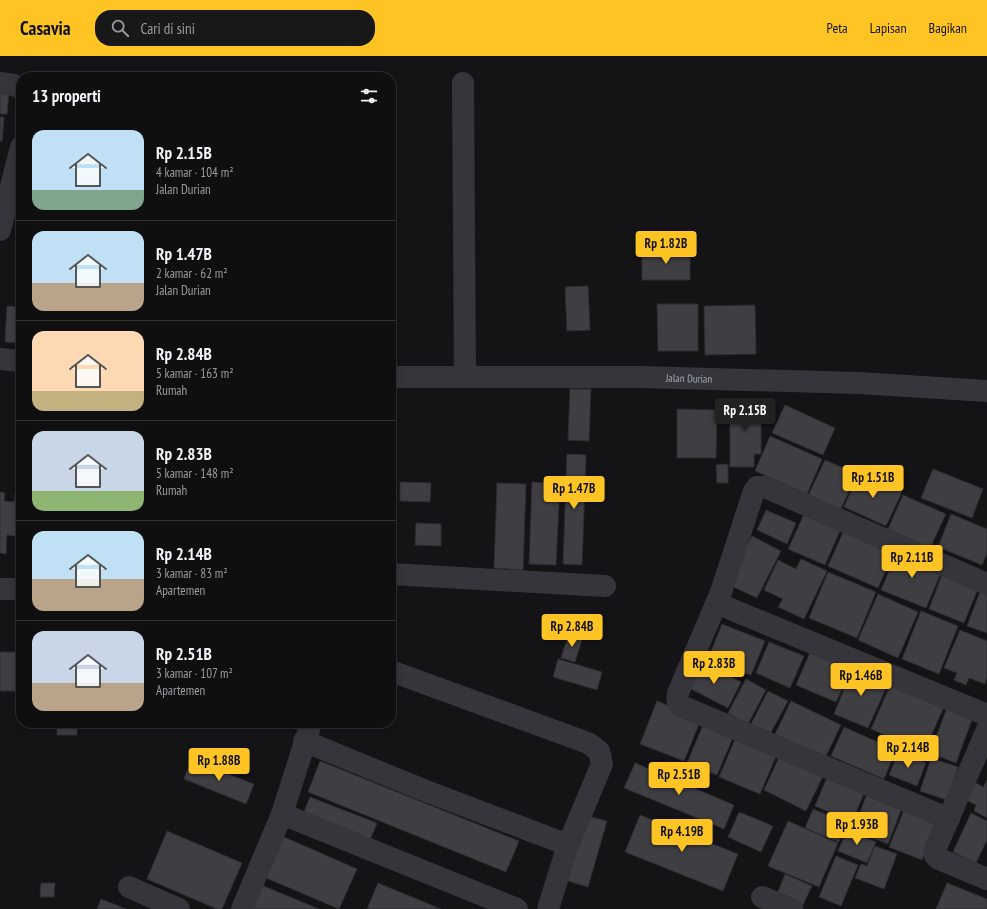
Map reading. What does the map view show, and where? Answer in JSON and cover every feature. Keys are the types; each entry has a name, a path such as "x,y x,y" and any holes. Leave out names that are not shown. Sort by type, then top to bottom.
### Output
{"street":[{"path":"463,82 465,377"},
{"path":"0,83 16,86"},
{"path":"0,230 16,168"},
{"path":"0,359 16,361"},
{"name":"Jalan Durian","path":"396,377 641,377 859,383 987,391"},
{"path":"949,819 681,706 678,703 677,698 719,597 754,491 757,487 765,487 987,584"},
{"path":"396,574 605,586"},
{"path":"0,589 16,589"},
{"path":"719,597 987,700"},
{"path":"719,597 987,715"},
{"path":"396,673 588,743 599,751 602,764 568,845 548,909"},
{"path":"987,730 934,852 937,858 987,879"},
{"path":"242,909 282,814 308,732 421,789 568,845"},
{"path":"282,814 517,909"},
{"path":"129,887 179,909"},
{"path":"762,897 792,909"}],"building":[{"path":"0,92 9,93 7,114 0,114"},
{"path":"0,117 4,117 2,141 0,141"},
{"path":"642,250 690,250 690,280 642,280"},
{"path":"588,286 590,330 567,331 565,287"},
{"path":"657,304 698,304 698,351 658,351"},
{"path":"755,305 756,354 705,355 704,306"},
{"path":"7,306 16,307 16,343 5,342"},
{"path":"570,389 591,389 589,441 568,440"},
{"path":"730,400 761,400 761,454 754,454 754,467 730,467"},
{"path":"785,405 835,428 823,455 772,433"},
{"path":"677,409 717,410 716,458 677,458"},
{"path":"770,436 822,459 807,494 755,471"},
{"path":"567,454 586,455 582,565 563,564"},
{"path":"825,460 857,474 840,511 808,496"},
{"path":"728,464 728,483 717,483 716,465"},
{"path":"933,469 983,489 972,518 921,498"},
{"path":"859,473 902,492 886,526 844,507"},
{"path":"400,482 431,483 430,502 400,501"},
{"path":"532,482 560,483 556,565 529,564"},
{"path":"497,483 526,484 523,570 494,568"},
{"path":"0,492 5,493 4,501 14,502 16,493 16,536 7,535 6,554 0,553"},
{"path":"903,495 946,514 930,548 888,529"},
{"path":"766,510 796,523 787,544 757,530"},
{"path":"806,510 842,526 825,565 788,549"},
{"path":"951,514 987,529 987,553 982,565 938,547"},
{"path":"416,523 441,524 441,546 415,545"},
{"path":"845,528 895,549 878,588 828,566"},
{"path":"752,536 781,551 757,598 727,584"},
{"path":"898,550 943,568 926,608 881,590"},
{"path":"801,559 827,571 804,619 778,607 783,599 764,590 778,560 796,569"},
{"path":"828,572 876,592 857,638 809,618"},
{"path":"943,572 979,586 964,623 929,609"},
{"path":"981,589 987,591 987,633 967,626"},
{"path":"878,594 918,612 898,658 858,640"},
{"path":"921,611 958,626 939,674 902,659"},
{"path":"722,624 765,641 751,675 708,659"},
{"path":"960,630 987,641 987,677 985,684 969,678 966,685 954,680 957,673 944,668"},
{"path":"569,633 583,637 575,662 561,658"},
{"path":"769,642 804,656 790,688 756,673"},
{"path":"812,648 853,665 836,702 796,685"},
{"path":"0,652 16,652 16,691 0,691"},
{"path":"558,659 602,672 597,690 553,677"},
{"path":"701,661 741,682 728,708 687,687"},
{"path":"854,665 889,681 868,728 834,714"},
{"path":"746,679 766,690 748,724 728,713"},
{"path":"893,679 946,702 924,752 871,729"},
{"path":"768,691 788,701 769,736 750,726"},
{"path":"657,701 701,719 684,761 640,744"},
{"path":"791,701 841,725 825,758 775,734"},
{"path":"947,708 973,717 956,763 930,753"},
{"path":"704,723 734,735 717,775 687,763"},
{"path":"844,727 896,750 884,779 831,756"},
{"path":"57,728 77,728 77,735 57,735"},
{"path":"736,737 777,754 760,794 719,777"},
{"path":"899,751 926,763 917,786 889,775"},
{"path":"781,753 824,774 806,811 764,790"},
{"path":"931,758 958,767 947,800 920,791"},
{"path":"191,760 254,784 246,804 184,779"},
{"path":"320,761 519,841 506,872 308,792"},
{"path":"635,763 734,805 724,829 624,788"},
{"path":"828,775 865,791 852,822 815,806"},
{"path":"987,780 987,818 974,811 976,805 964,799 974,782 983,787"},
{"path":"868,791 903,805 888,844 853,831"},
{"path":"310,797 377,823 370,840 303,814"},
{"path":"905,808 937,820 922,860 889,847"},
{"path":"813,809 847,823 839,842 805,828"},
{"path":"739,812 773,826 761,852 728,837"},
{"path":"971,813 987,821 987,840 976,863 953,852"},
{"path":"584,815 607,821 588,887 565,880"},
{"path":"640,815 738,854 723,891 625,852"},
{"path":"788,821 838,843 819,887 768,866"},
{"path":"847,830 876,842 867,863 838,851"},
{"path":"167,831 242,863 222,909 217,909 147,879"},
{"path":"284,837 357,869 339,909 266,878"},
{"path":"875,846 897,854 884,889 855,878 861,864 867,866"},
{"path":"836,856 858,865 841,906 819,897"},
{"path":"785,874 812,886 801,909 775,899"},
{"path":"41,883 55,883 54,897 40,897"},
{"path":"378,883 441,909 367,909"},
{"path":"947,883 987,899 987,909 936,909"},
{"path":"259,884 319,909 249,909"},
{"path":"101,899 126,909 97,909"}]}
